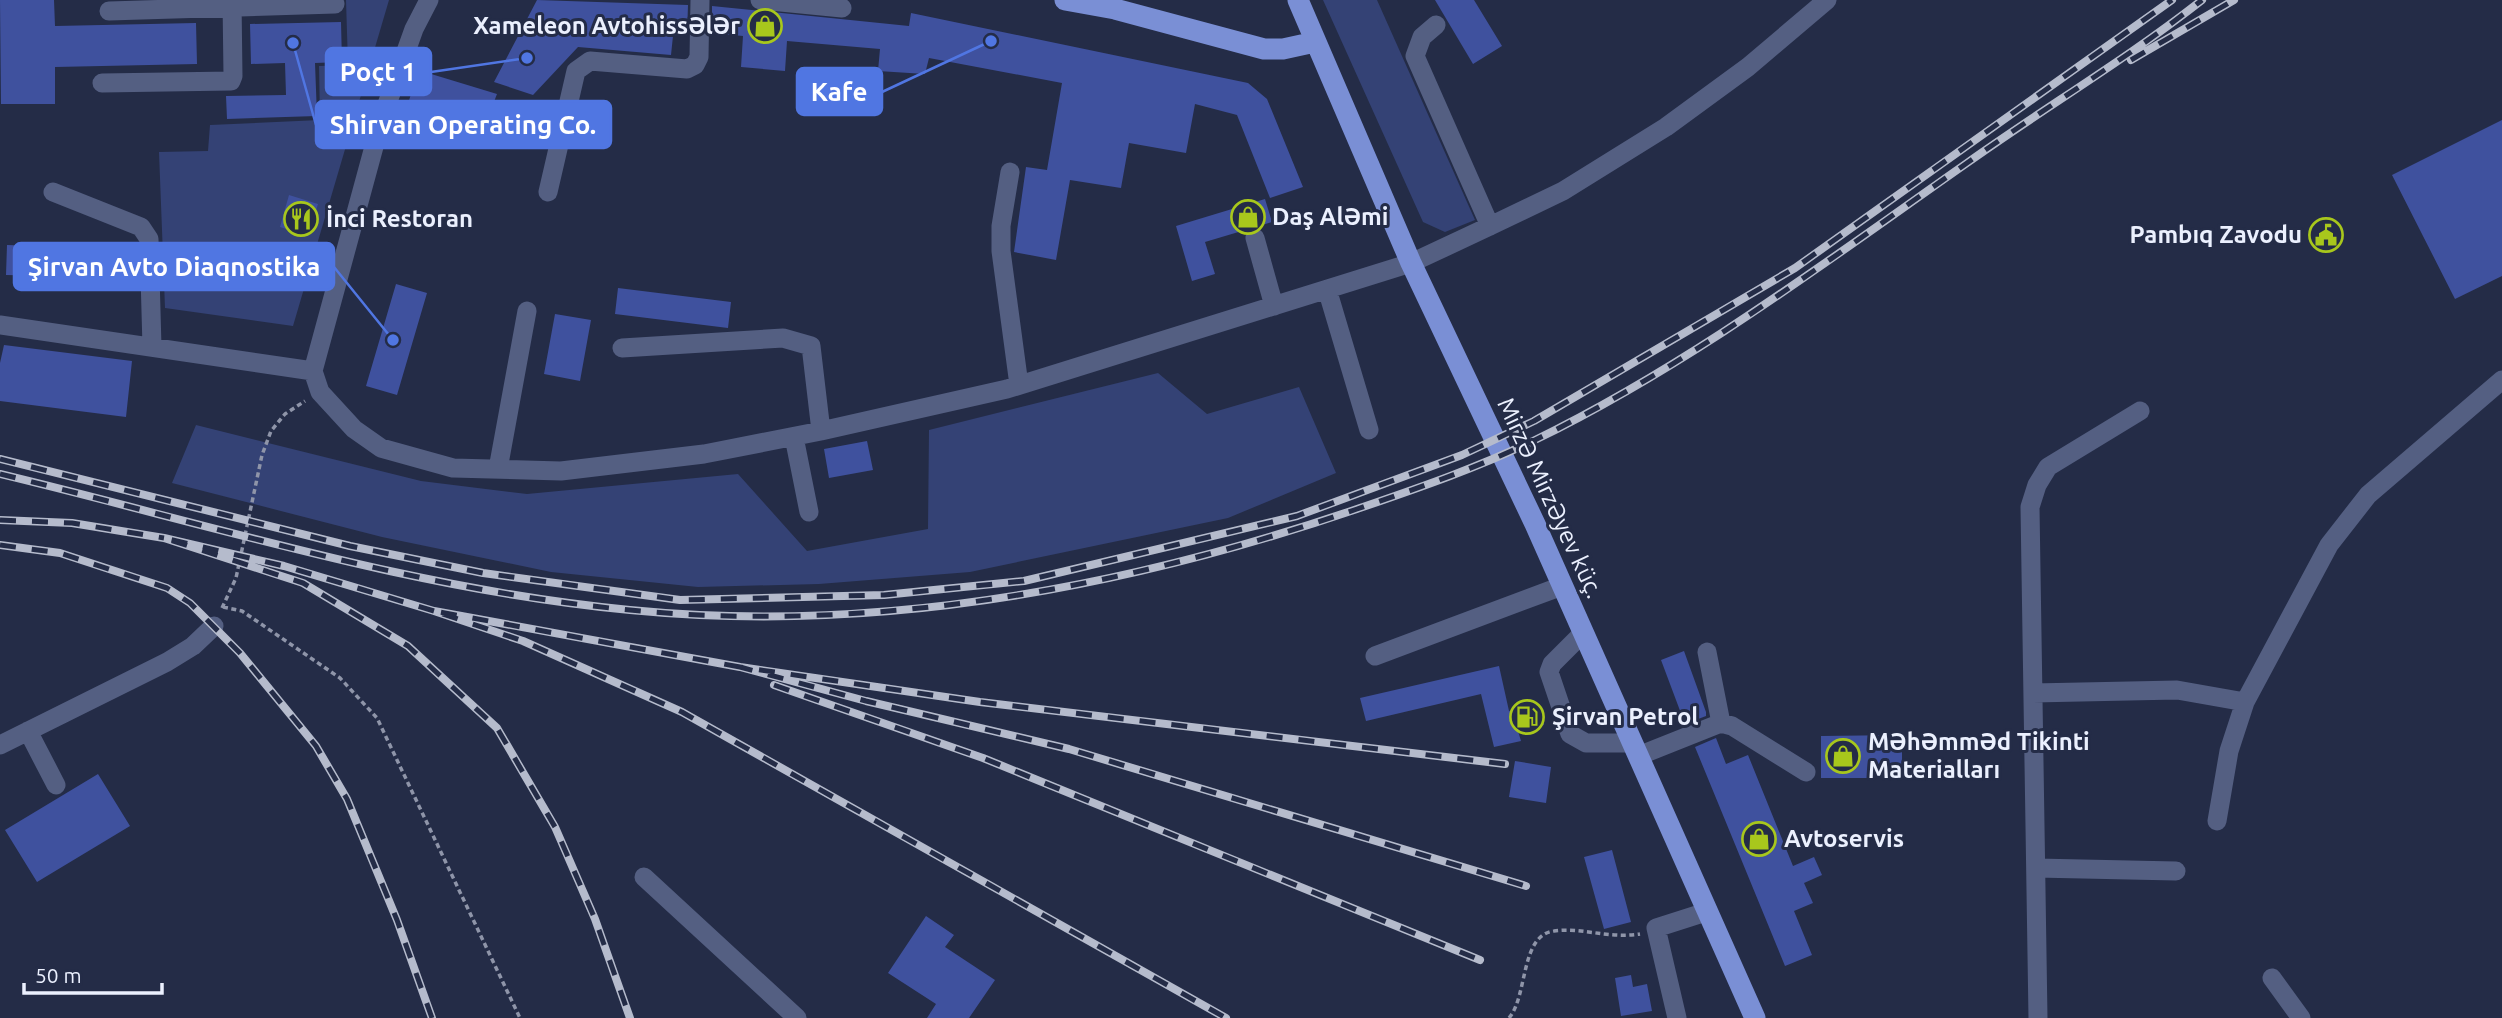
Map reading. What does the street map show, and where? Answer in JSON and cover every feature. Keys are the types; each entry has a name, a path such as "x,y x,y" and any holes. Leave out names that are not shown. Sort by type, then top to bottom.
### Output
{"main road":[{"path":"1065,0 1115,9 1264,49 1283,49 1315,42"},
{"name":"Mirzə Mirzəyev küç.","path":"1298,0 1412,263 1562,586 1755,1018"}],"street":[{"path":"548,192 576,71 590,61 687,69 695,65 699,57 700,0"},
{"path":"760,0 842,8"},
{"path":"429,2 381,121 313,371 320,392 354,429 382,448 453,468 561,471 704,454 821,431 1019,386 1412,263 1563,191 1666,127 1748,67 1827,0"},
{"path":"109,11 232,4 335,4"},
{"path":"102,83 230,81 233,76 232,4"},
{"path":"1436,25 1422,37 1415,56 1490,226"},
{"path":"1010,172 1001,226 1001,251 1019,386"},
{"path":"54,192 141,227 149,239 152,347"},
{"path":"1255,238 1273,306"},
{"path":"1327,289 1369,430"},
{"path":"498,469 527,311"},
{"path":"0,325 313,371"},
{"path":"622,348 783,338 800,341 811,346 821,431"},
{"path":"2217,821 2229,751 2245,702 2329,545 2368,495 2502,380"},
{"path":"2038,1018 2030,507 2036,485 2049,467 2140,411"},
{"path":"794,436 810,512"},
{"path":"1375,656 1562,586"},
{"path":"0,745 167,662 193,646 214,626"},
{"path":"1583,633 1552,664 1549,672 1570,734 1586,743 1635,749 1721,723 1732,726 1806,772"},
{"path":"1707,652 1721,723"},
{"path":"2033,693 2178,690 2245,702"},
{"path":"28,731 56,785"},
{"path":"2036,868 2176,871"},
{"path":"644,877 797,1018"},
{"path":"1677,1018 1656,928 1706,912"},
{"path":"2272,978 2301,1018"}],"path":[{"path":"214,626 236,578 262,455 271,431 285,414 320,392"},
{"path":"223,607 242,611 340,678 377,718 520,1018"},
{"path":"1509,1018 1520,998 1532,947 1540,937 1552,931 1616,937 1656,928"}],"shaded area":[{"path":"346,0 389,0 293,326 165,308 159,152 208,151 210,125 320,120 319,66 348,65"},
{"path":"1323,0 1377,0 1475,220 1445,232 1423,222"},
{"path":"1158,373 1207,414 1299,387 1336,473 1228,518 970,572 819,584 698,587 551,572 382,537 172,483 196,425 421,481 527,494 738,474 807,551 928,529 929,430"}],"building":[{"path":"0,0 54,0 55,26 196,23 197,64 55,67 55,104 1,104"},
{"path":"537,0 688,5 687,36 673,36 671,55 578,47 533,95 494,82"},
{"path":"1435,0 1474,0 1502,46 1473,64"},
{"path":"712,6 909,26 911,13 1248,83 1267,99 1303,187 1270,198 1237,115 1195,104 1186,153 1129,143 1121,188 1070,180 1056,260 1014,252 1026,167 1047,170 1062,83 929,58 925,74 878,71 880,49 787,41 785,71 741,67 743,36 712,33"},
{"path":"341,22 342,62 315,63 317,116 227,119 226,96 286,95 285,63 251,64 250,24"},
{"path":"418,70 497,94 485,125 408,104"},
{"path":"2502,120 2502,276 2455,299 2392,175"},
{"path":"289,195 318,204 308,236 280,227"},
{"path":"1265,199 1272,222 1205,242 1215,274 1192,281 1176,226"},
{"path":"7,245 134,249 133,278 6,275"},
{"path":"396,284 427,293 397,395 366,386"},
{"path":"618,288 731,302 728,328 615,314"},
{"path":"555,314 591,320 580,381 544,374"},
{"path":"4,345 132,361 126,417 0,401 0,363"},
{"path":"867,441 873,470 829,478 824,449"},
{"path":"1684,651 1706,712 1706,716 1685,724 1661,660"},
{"path":"1499,666 1509,711 1539,704 1544,725 1518,731 1521,741 1494,747 1481,694 1366,721 1360,698"},
{"path":"1902,735 1902,778 1821,778 1821,736"},
{"path":"1716,738 1726,764 1748,755 1793,866 1814,857 1822,875 1804,883 1813,903 1794,911 1812,955 1785,966 1695,747"},
{"path":"1515,761 1551,767 1546,803 1509,797"},
{"path":"98,774 130,826 37,882 5,830"},
{"path":"1612,850 1631,922 1604,929 1584,857"},
{"path":"926,916 954,935 945,947 995,980 969,1018 927,1018 936,1004 888,973"},
{"path":"1631,975 1633,987 1647,984 1652,1011 1621,1016 1615,978"}],"railway":[{"path":"0,459 350,546 483,573 680,600 884,595 1024,581 1297,516 1462,455 1534,421 1795,268 2172,0"},
{"path":"0,474 391,571 550,600 630,610 722,616 814,615 907,609 998,598 1090,582 1269,537 1357,509 1491,460 1592,411 1648,379 1756,310 2144,43 2202,0"},
{"path":"2131,60 2234,0"},
{"path":"0,520 72,523 164,538"},
{"path":"434,611 284,566 164,538 303,583 408,646 497,728 555,827 595,919 630,1018"},
{"path":"0,545 60,553 167,588 190,603 240,653 316,746 347,799 397,920 432,1018"},
{"path":"740,667 434,611 523,641 682,712 1226,1018"},
{"path":"1505,764 980,702 740,667 866,701 1069,749 1526,886"},
{"path":"774,685 983,758 1480,960"}],"place":[{"name":"Xameleon Avtohissələr","path":"765,26"},
{"name":"Kafe","path":"991,41"},
{"name":"Shirvan Operating Co.","path":"293,43"},
{"name":"Poçt 1","path":"527,58"},
{"name":"Daş Aləmi","path":"1248,217"},
{"name":"İnci Restoran","path":"301,219"},
{"name":"Pambıq Zavodu","path":"2326,235"},
{"name":"Şirvan Avto Diaqnostika","path":"393,340"},
{"name":"Şirvan Petrol","path":"1527,717"},
{"name":"Məhəmməd Tikinti Materialları","path":"1843,756"},
{"name":"Avtoservis","path":"1759,839"}]}
